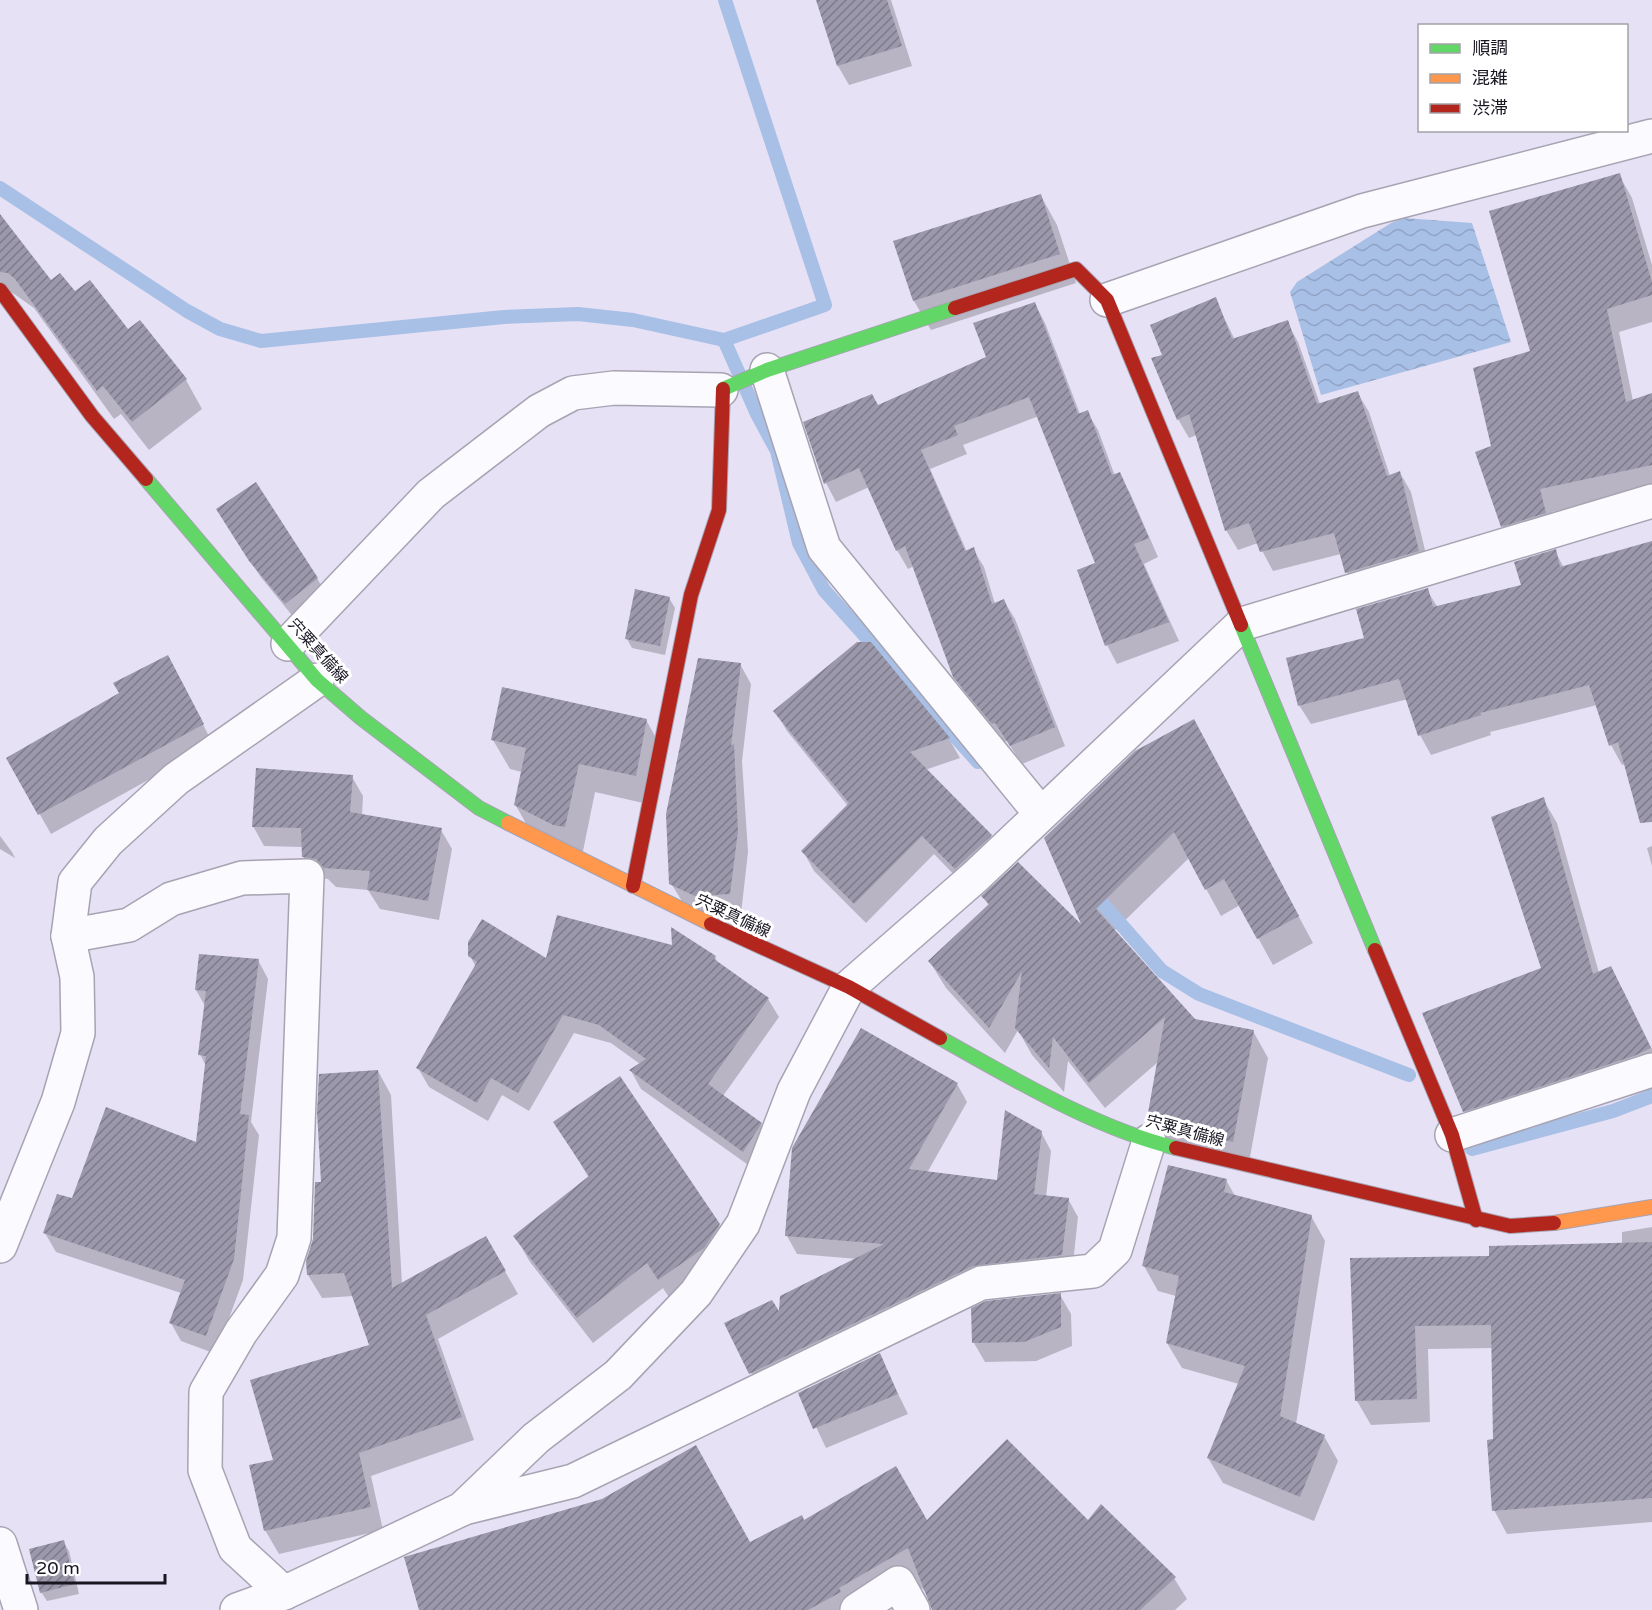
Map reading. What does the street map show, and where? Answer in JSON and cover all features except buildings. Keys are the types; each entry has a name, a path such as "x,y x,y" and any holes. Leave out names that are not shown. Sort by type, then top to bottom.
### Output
{"main road":[{"path":"633,886 691,595 718,510 721,390 767,370 1076,269 1107,300 1452,1135 1476,1220"},
{"name":"宍粟真備線","path":"0,290 92,416 288,644 316,680 361,718 479,808 633,886 849,987 1035,1091 1149,1141 1476,1220 1510,1226 1561,1221 1652,1207"}],"street":[{"path":"1107,300 1362,211 1652,136"},
{"path":"767,370 824,548 1041,814"},
{"path":"288,644 431,494 539,411 573,393 614,388 721,390"},
{"path":"462,1509 537,1438 618,1375 696,1293 743,1224 794,1091 849,987 976,876 1242,624 1652,501"},
{"path":"0,1246 58,1102 78,1033 77,977 68,936 75,882 108,841 176,779 316,680"},
{"path":"68,936 129,925 171,899 242,878 307,876 294,1238 282,1275 241,1332 206,1392 205,1470 235,1548 284,1593"},
{"path":"1452,1135 1652,1070"},
{"path":"237,1610 284,1593 462,1509 573,1481 981,1283 1093,1271 1115,1250 1149,1141"},
{"path":"0,1544 21,1610"},
{"path":"857,1610 898,1583 913,1610"}],"water":[{"path":"1404,218 1472,223 1511,342 1321,395 1290,292 1297,282 1391,223"}],"waterway":[{"path":"724,340 825,305 725,0"},
{"path":"0,188 187,311 220,329 261,341 504,317 578,314 633,320 724,340 757,414 777,451 799,543 824,590 978,762"},
{"path":"1090,889 1162,971 1199,994 1409,1075"},
{"path":"1472,1149 1613,1111 1652,1096"}],"traffic: fast":[{"path":"723,389 767,370 955,308"},
{"path":"146,479 317,680 361,718 479,808 508,823"},
{"path":"1241,625 1375,950"},
{"path":"940,1038 1026,1086 1085,1115 1145,1139 1176,1148"}],"traffic: slow":[{"path":"508,823 711,924"},
{"path":"1554,1223 1652,1207"}],"traffic: jam":[{"path":"955,308 1076,269 1107,300 1241,625"},
{"path":"0,290 92,416 146,479"},
{"path":"633,886 691,595 719,510 723,389"},
{"path":"711,924 849,987 940,1038"},
{"path":"1375,950 1452,1135 1476,1220"},
{"path":"1176,1148 1510,1226 1554,1223"}]}
